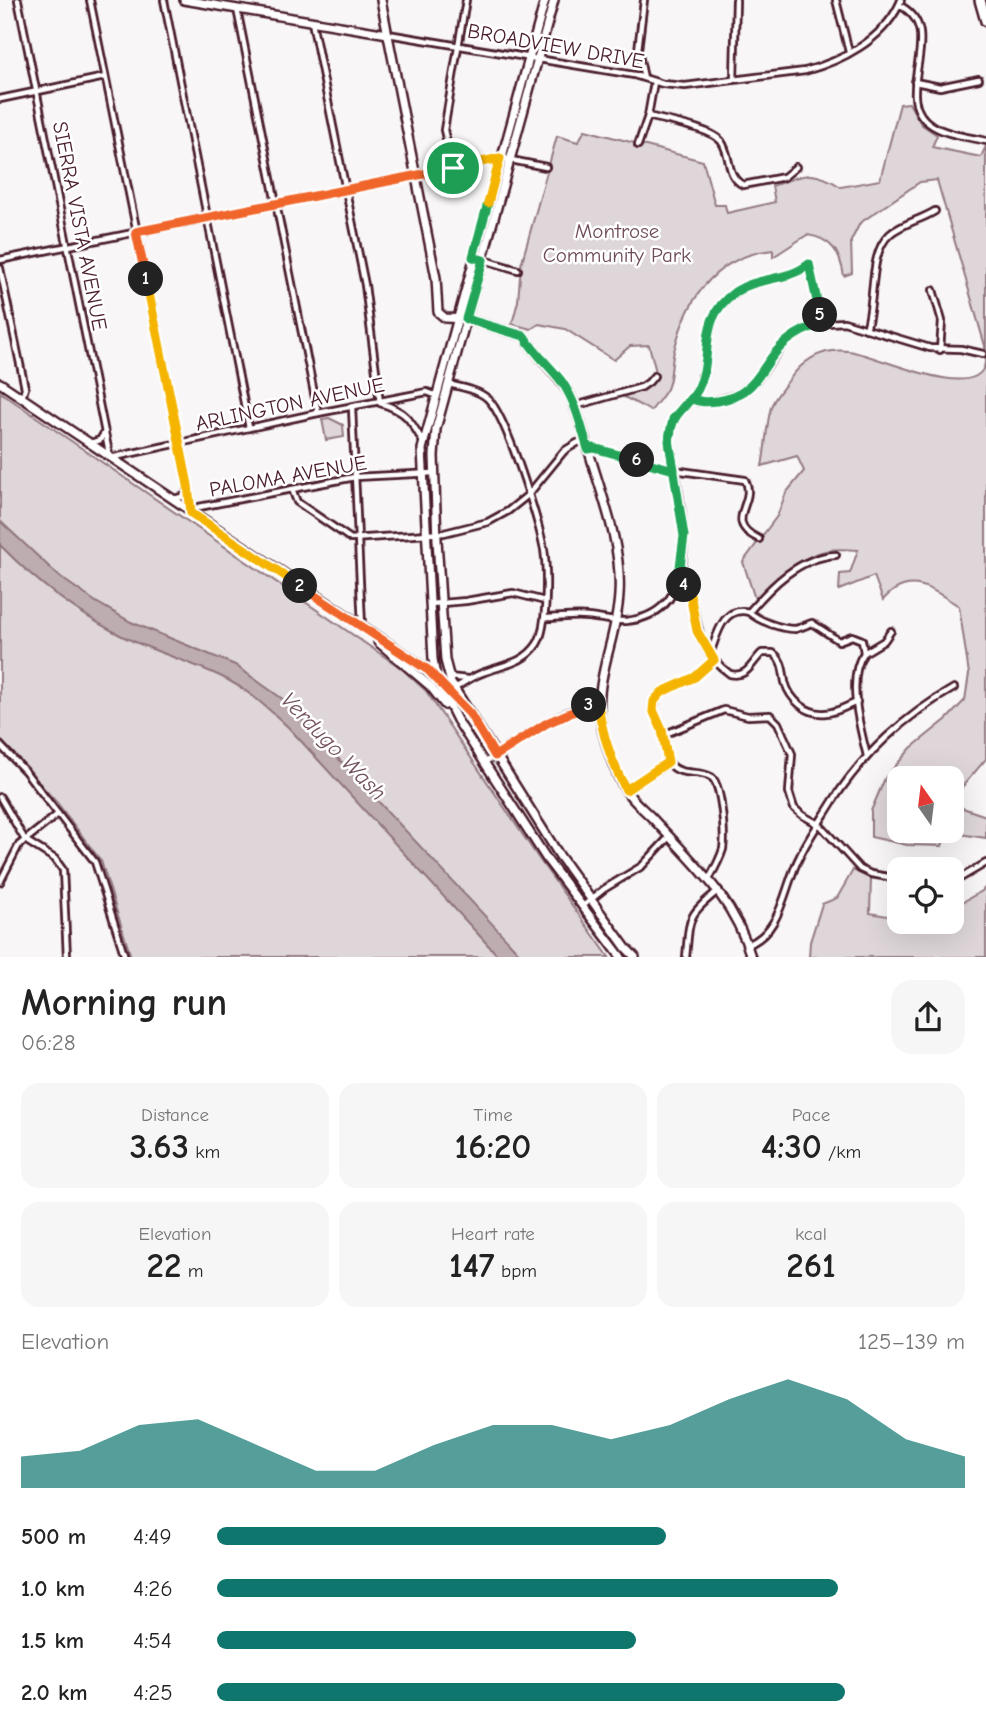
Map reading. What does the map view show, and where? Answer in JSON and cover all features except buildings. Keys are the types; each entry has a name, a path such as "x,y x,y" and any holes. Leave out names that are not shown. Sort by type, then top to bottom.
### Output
{"highway":[{"path":"980,0 986,22"}],"main road":[{"name":"BROADVIEW DRIVE","path":"184,0 388,34"},
{"path":"381,0 436,278 436,307 445,318 466,319 524,336 532,349 561,380 575,406 616,543 619,592 616,620 598,704 614,767 626,790 719,890 735,916 751,957"},
{"path":"457,720 436,678 425,535 423,442 545,0"},
{"path":"554,0 436,429 437,534 445,660 454,690 495,756 559,855 633,957"},
{"path":"0,383 428,670 470,714"},
{"path":"362,627 430,686 457,720 548,861 618,955"}],"street":[{"name":"SIERRA VISTA AVENUE","path":"18,0 110,458"},
{"path":"90,0 180,443 191,513"},
{"path":"164,0 249,428"},
{"path":"453,168 443,130 466,0"},
{"path":"644,0 638,50 644,78"},
{"path":"734,80 736,0"},
{"path":"836,0 849,52"},
{"path":"900,3 909,10 919,27 921,47 915,82 916,103 926,121 945,131 986,141"},
{"name":"BROADVIEW DRIVE","path":"388,34 685,86 805,71 821,66 881,32 900,3"},
{"path":"237,9 318,413"},
{"path":"311,21 365,285 380,402 398,408 411,422 423,442"},
{"path":"0,99 105,77"},
{"path":"915,82 940,87 979,79"},
{"path":"638,145 648,116 654,82"},
{"path":"648,116 715,136 724,146 735,180 743,185 784,177 796,167"},
{"path":"0,260 500,158 546,167"},
{"path":"866,329 872,310 877,253 885,240 897,229 934,211"},
{"path":"473,257 518,270"},
{"path":"545,618 585,616 626,621 659,609 671,597 678,582 684,536 669,441 670,431 673,419 691,398 700,382 709,328 719,309 730,297 746,286 790,275 809,264 822,324"},
{"path":"0,268 25,388 21,399"},
{"path":"933,290 942,321 940,350"},
{"path":"691,398 698,402 709,402 738,394 757,380 786,341 808,328 822,324 844,322 940,350 961,349 983,354"},
{"path":"575,406 642,387 654,376"},
{"path":"448,676 460,680 469,678 522,659 540,638 545,618 544,550 515,453 495,406 482,394 449,384"},
{"name":"ARLINGTON AVENUE","path":"110,458 318,413 427,392 435,395"},
{"path":"352,408 362,627"},
{"path":"88,443 100,440 105,431"},
{"path":"292,489 296,502 350,538 437,534 488,523 508,512 528,495 564,451 577,443 674,470 743,479 747,482 741,523 747,533 759,539"},
{"path":"124,467 126,457 130,454"},
{"name":"PALOMA AVENUE","path":"191,513 211,505 355,477 435,473"},
{"path":"170,499 185,496 188,485"},
{"path":"205,522 205,511 211,505"},
{"path":"749,612 763,595 788,573 817,557 836,555"},
{"path":"678,582 688,589 697,631 712,657 730,674 736,676 749,670 762,653 773,653 778,657 793,699 808,710 828,713 857,702"},
{"path":"429,604 513,593 545,601"},
{"path":"709,879 722,852 725,831 720,816 719,787 715,779 705,774 678,771 668,762 663,735 653,710 657,696 695,677 712,657 722,625 730,613 739,610 791,629 812,623 839,641 858,637 862,640 864,653"},
{"path":"867,756 855,675 858,661 864,653 884,641 891,631"},
{"path":"454,690 469,678"},
{"path":"747,946 757,941 774,922 799,857 834,800 867,756 910,716 954,688"},
{"path":"485,762 547,723 587,705 598,704"},
{"path":"663,735 724,710 748,716 769,715 778,723 792,754 789,792 791,803 799,813 820,825 860,869 887,877"},
{"path":"0,745 25,771 95,862 125,957"},
{"path":"626,790 668,762"},
{"path":"0,797 25,840 55,859 63,870 67,957"},
{"path":"0,882 19,845 58,814"},
{"path":"582,907 604,889 642,866 669,837"},
{"path":"964,876 986,863"},
{"path":"686,957 690,919 696,910 719,890"}],"green space":[{"name":"Montrose Community Park","path":"909,103 921,124 937,135 932,147 981,157 986,146 986,759 964,785 964,766 895,766 911,748 947,719 965,700 969,674 959,606 930,589 912,584 902,586 883,600 874,576 839,590 840,574 850,573 858,550 833,549 819,552 799,562 755,599 743,562 777,516 786,493 804,471 797,456 762,466 772,404 794,373 807,361 830,351 848,351 920,373 960,380 975,376 984,367 985,346 937,180 920,182 860,223 851,241 852,273 844,276 840,260 829,243 807,235 773,257 773,250 753,254 720,271 707,283 687,314 674,351 669,385 651,411 622,396 643,389 657,376 649,345 630,346 614,360 565,329 539,324 531,329 512,324 518,301 521,265 557,136 578,142 585,130 703,161 715,205 725,205 727,213 775,202 772,186 806,175 822,177 841,187 880,180 900,104"},
{"path":"0,392 401,668 426,691 539,859 609,957 131,957 101,861 58,804 0,739"},
{"path":"329,418 343,425 344,437 326,440 322,419"},
{"path":"887,776 887,841 871,837 871,811"},
{"path":"964,808 986,816 986,838 964,835"},
{"path":"902,844 943,844 942,846"},
{"path":"853,870 871,879 870,913 887,916 887,934 964,934 964,901 986,886 986,957 809,957 810,942 822,904 837,898"}],"shaded area":[{"path":"0,521 60,577 96,602 131,622 235,665 284,700 523,957 499,957 289,728 265,706 230,681 120,635 71,606 27,571 0,545"}],"route":[{"path":"453,168 136,232 188,485 191,513 428,670 470,714 495,756 547,723 587,705 598,704 601,725 614,767 626,790 668,762 662,730 653,710 657,696 695,677 714,660 697,631 688,589 678,582 684,536 674,470 669,441 673,419 691,398 698,402 719,400 745,390 757,380 786,341 808,328 822,324 809,264 790,275 746,286 737,291 711,321 698,389 673,419 670,431 669,441 673,465 674,470 594,448 588,449 570,395 561,380 532,349 524,336 466,319 483,260 473,257 500,158 453,168"}],"water label":[{"name":"Verdugo Wash","path":"334,746"}]}
